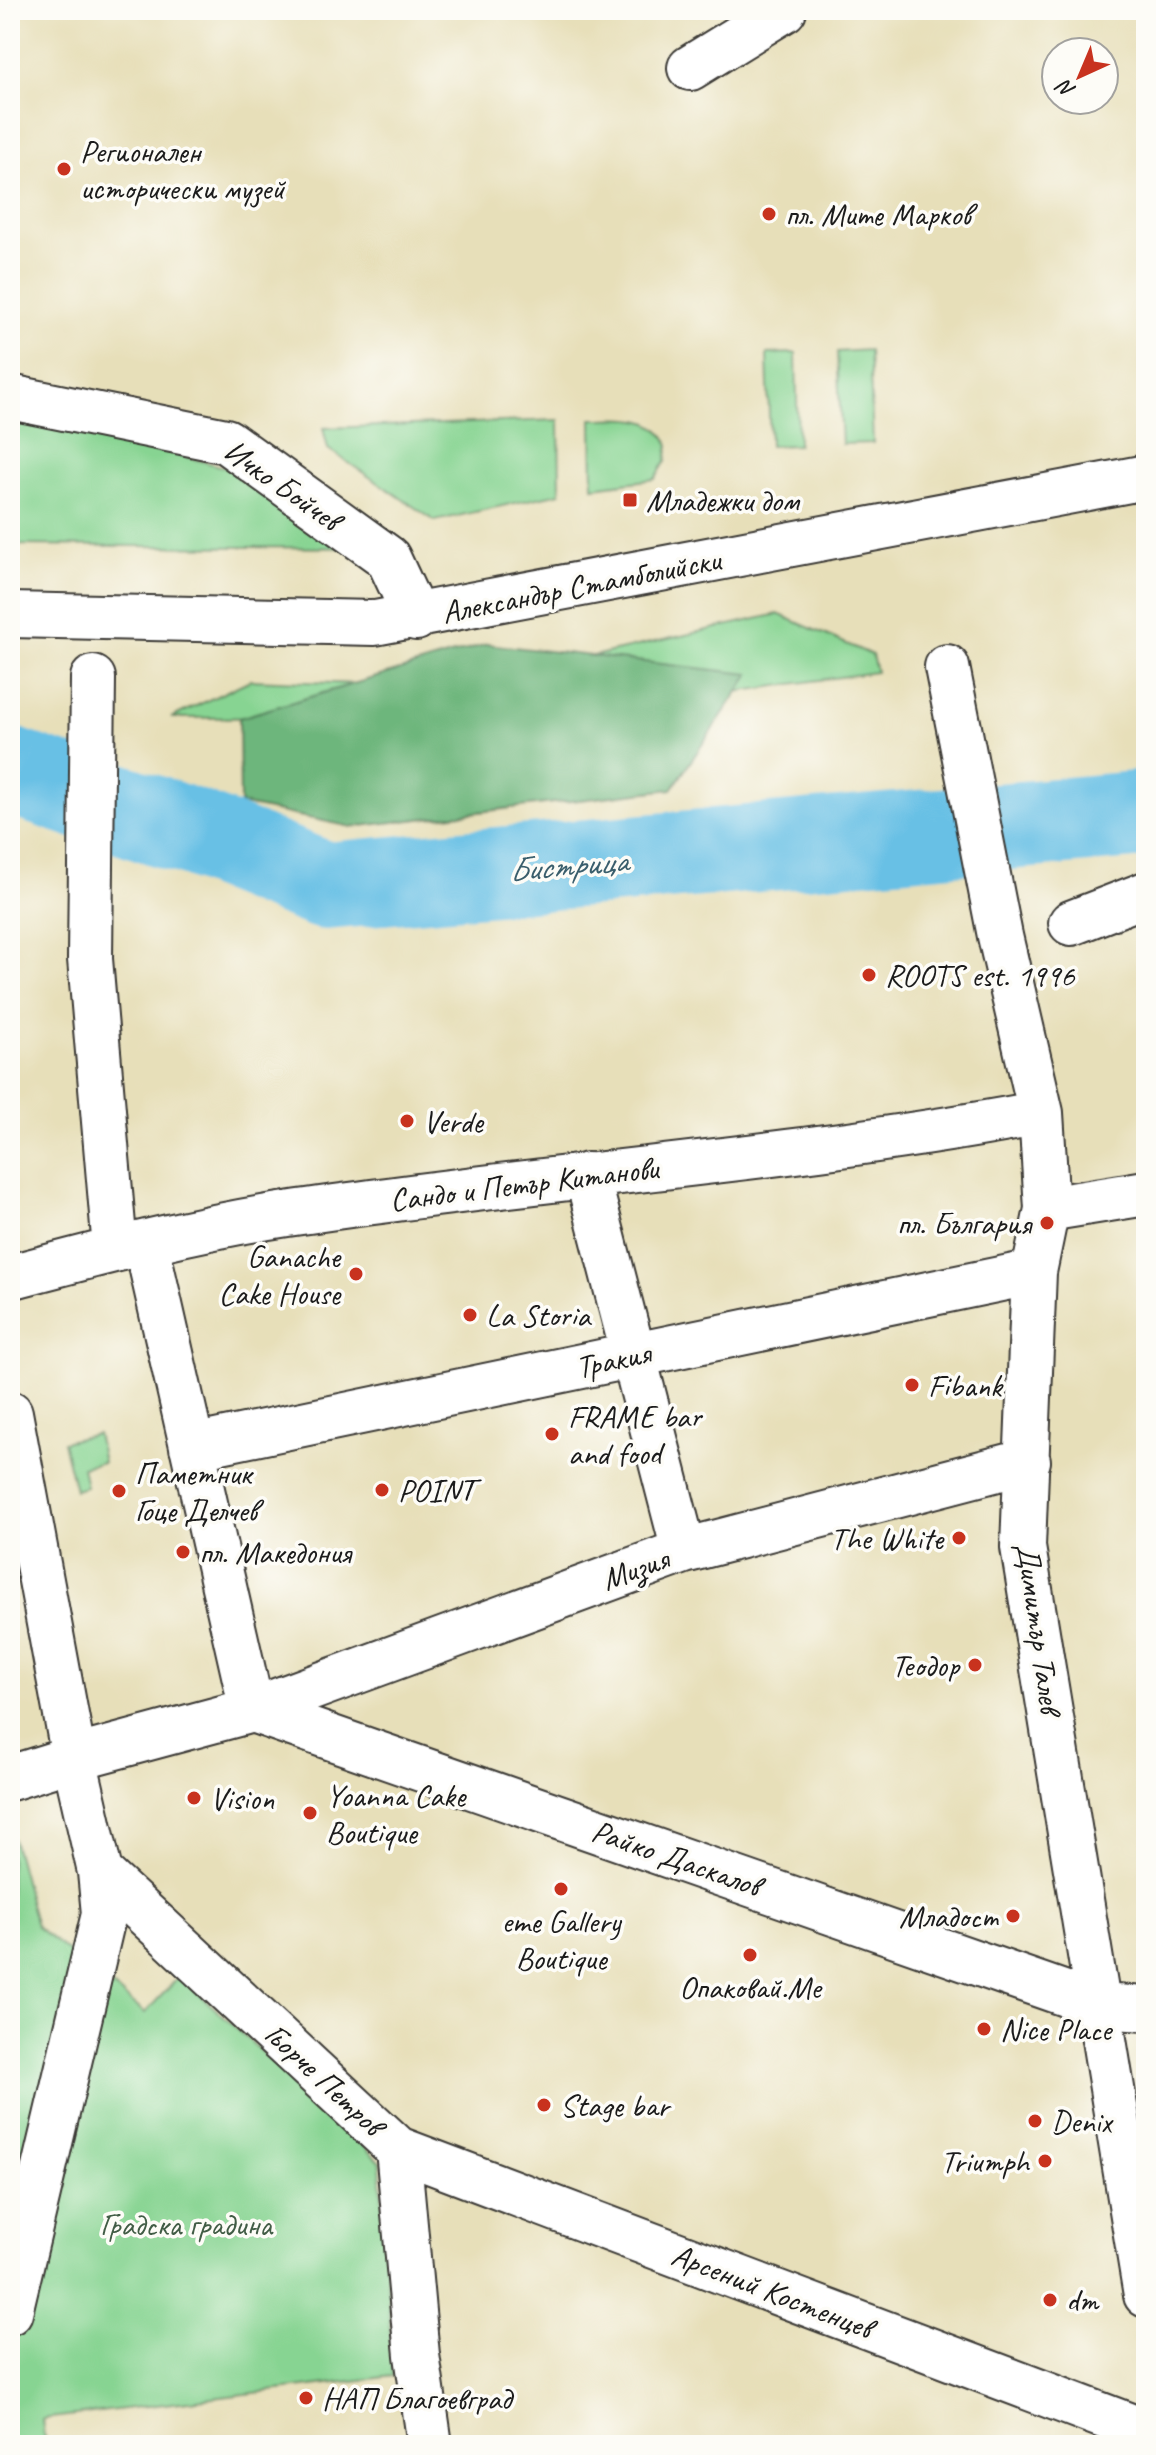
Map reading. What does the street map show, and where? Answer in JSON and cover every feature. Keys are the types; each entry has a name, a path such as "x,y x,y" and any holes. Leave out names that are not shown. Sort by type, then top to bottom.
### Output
{"street":[{"path":"690,68 784,10"},
{"name":"Ичко Бойчев","path":"10,397 226,441 388,558 416,618"},
{"name":"Александър Стамболийски","path":"10,615 335,625 416,618 1146,477"},
{"name":"Димитър Талев","path":"947,667 1041,1113 1047,1209 1034,1272 1023,1547 1146,2295"},
{"path":"93,678 90,959 131,1246 192,1447 252,1710"},
{"path":"1071,923 1146,894"},
{"name":"Сандо и Петър Китанови","path":"10,1277 131,1246 284,1214 911,1137 1041,1113"},
{"path":"587,1175 684,1551"},
{"path":"1047,1209 1146,1193"},
{"name":"Тракия","path":"192,1447 1034,1272"},
{"path":"10,1413 74,1758 100,1872 104,1914 10,2312"},
{"name":"Мизия","path":"10,1778 252,1710 684,1551 1028,1461"},
{"name":"Райко Даскалов","path":"252,1710 1100,2006 1146,2009"},
{"name":"Гьорче Петров","path":"100,1872 398,2149 417,2355 430,2445"},
{"name":"Арсений Костенцев","path":"398,2149 1146,2432"}],"green space":[{"path":"869,350 873,443 842,444 837,352"},
{"path":"796,353 798,445 770,446 767,354"},
{"path":"10,417 169,452 271,480 365,548 10,545"},
{"path":"592,419 646,422 663,434 669,445 666,461 655,479 593,487"},
{"path":"559,420 560,493 435,521 328,449 323,428"},
{"path":"778,614 872,655 876,672 644,705 409,717 171,718 250,680 388,685 518,673"},
{"path":"487,644 750,674 672,789 352,827 240,804 239,718"},
{"path":"97,1434 103,1462 82,1467 86,1487 75,1490 63,1442"},
{"name":"Градска градина","path":"13,1839 36,1926 145,2013 180,1976 380,2162 393,2376 42,2419 45,2445 10,2445 10,1841"}],"waterway":[{"name":"Бистрица","path":"10,771 196,834 325,886 1146,814"}],"place":[{"name":"Регионален исторически музей","path":"64,169"},
{"name":"пл. Мите Марков","path":"769,214"},
{"name":"Младежки дом","path":"630,500"},
{"name":"ROOTS est. 1996","path":"869,975"},
{"name":"Verde","path":"407,1121"},
{"name":"пл. България","path":"1047,1223"},
{"name":"Ganache Cake House","path":"356,1274"},
{"name":"La Storia","path":"470,1315"},
{"name":"Fibank","path":"912,1385"},
{"name":"FRAME bar and food","path":"552,1434"},
{"name":"POINT","path":"382,1490"},
{"name":"Паметник Гоце Делчев","path":"119,1491"},
{"name":"The White","path":"959,1538"},
{"name":"пл. Македония","path":"183,1552"},
{"name":"Теодор","path":"975,1665"},
{"name":"Vision","path":"194,1798"},
{"name":"Yoanna Cake Boutique","path":"310,1813"},
{"name":"eme Gallery Boutique","path":"561,1889"},
{"name":"Младост","path":"1013,1916"},
{"name":"Опаковай.Ме","path":"750,1955"},
{"name":"Nice Place","path":"984,2029"},
{"name":"Stage bar","path":"544,2105"},
{"name":"Denix","path":"1035,2121"},
{"name":"Triumph","path":"1045,2161"},
{"name":"dm","path":"1050,2300"},
{"name":"НАП Благоевград","path":"306,2398"}]}
